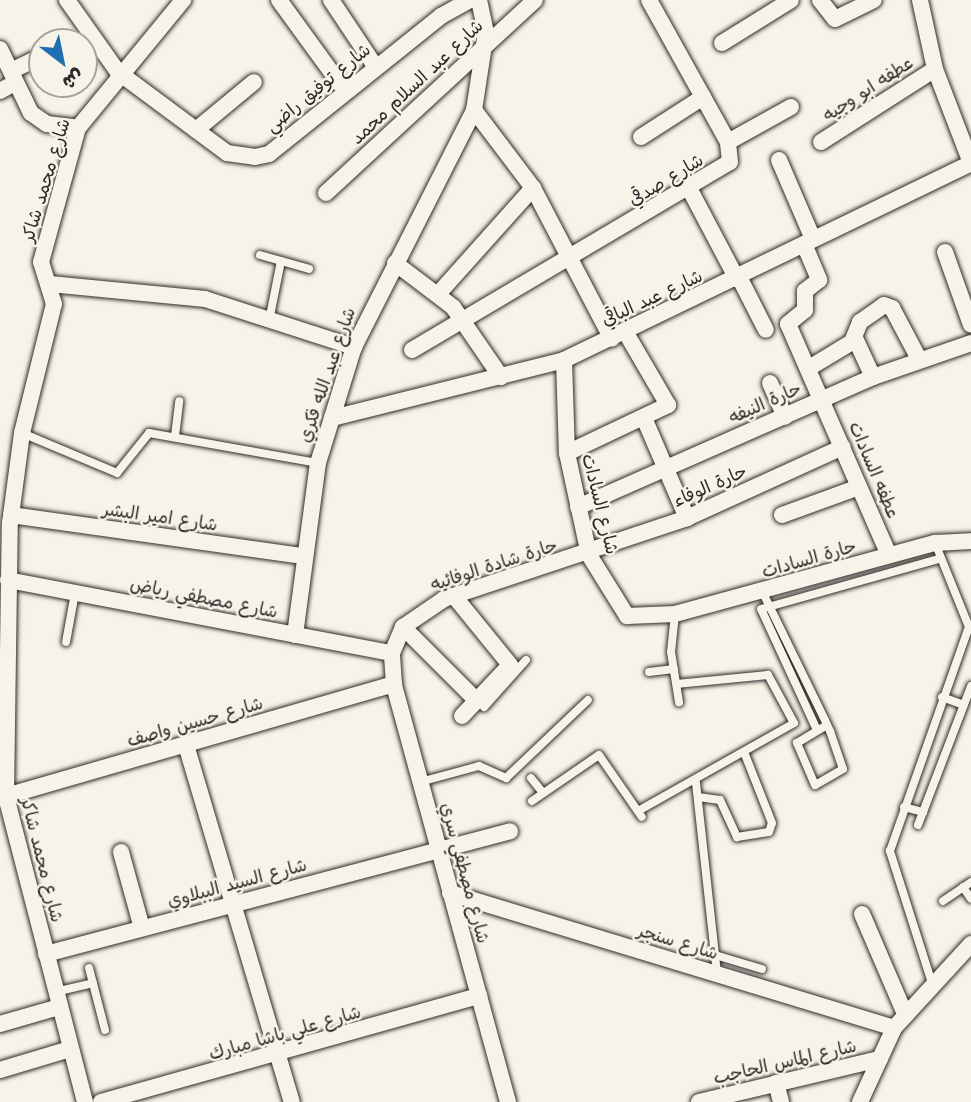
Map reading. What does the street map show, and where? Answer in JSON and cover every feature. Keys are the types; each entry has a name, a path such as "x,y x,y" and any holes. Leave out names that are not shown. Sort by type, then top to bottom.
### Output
{"street":[{"name":"شارع توفيق راضي","path":"67,0 118,72 227,153 255,158 269,154 375,66 470,0"},
{"path":"279,0 345,90"},
{"path":"331,0 375,66"},
{"name":"شارع عبد الله فكري","path":"295,635 303,556 318,463 354,347 474,110 486,13 479,0"},
{"name":"شارع عبد السلام محمد","path":"326,193 484,44 535,0"},
{"path":"649,0 728,142 791,107"},
{"path":"820,0 831,16 847,17 874,0"},
{"path":"920,0 935,69 971,163"},
{"name":"شارع محمد شاكر","path":"85,1102 6,796 2,726 8,580 7,520 22,433 54,303 41,262 78,128 118,72 174,3"},
{"path":"722,43 780,3"},
{"path":"0,49 38,119 78,128"},
{"path":"0,91 28,66"},
{"name":"عطفه ابو وجيه","path":"821,142 935,69"},
{"path":"196,130 254,82"},
{"path":"641,137 704,97"},
{"path":"474,110 533,188 619,336 668,401 644,418 567,453"},
{"name":"شارع صدقي","path":"412,350 466,322 690,190 730,162 728,142"},
{"path":"779,160 808,241"},
{"name":"شارع عبد الباقي","path":"332,418 564,360 619,336 971,163"},
{"path":"439,293 533,188"},
{"path":"690,190 766,330"},
{"name":"عطفه السادات","path":"808,241 819,280 805,290 805,310 788,323 823,398 889,555"},
{"path":"945,252 971,326"},
{"path":"395,263 439,293 466,322 501,377"},
{"path":"50,284 128,287 270,316 354,347"},
{"path":"809,368 855,338 860,322 887,305 919,359"},
{"path":"855,338 873,377"},
{"name":"حارة النيفه","path":"578,507 873,377 971,343"},
{"name":"شارع السادات","path":"564,360 567,453 589,555 619,610 657,616"},
{"path":"770,383 785,416"},
{"path":"644,418 687,518"},
{"name":"حارة الوفاء","path":"589,555 687,518 843,447"},
{"path":"0,457 17,457"},
{"path":"782,515 859,487"},
{"name":"شارع امير البشر","path":"7,520 303,556"},
{"name":"حارة السادات","path":"657,616 766,599 889,555 937,551 971,541"},
{"name":"حارة شادة الوفائيه","path":"403,627 454,596 589,555"},
{"name":"شارع مصطفي رياض","path":"8,580 392,653"},
{"path":"454,596 518,665 480,704 462,716"},
{"path":"392,653 403,627 480,704"},
{"name":"شارع مصطفي سري","path":"392,653 394,684 508,1102"},
{"name":"شارع حسين واصف","path":"6,796 394,684"},
{"path":"186,745 292,1102"},
{"name":"شارع السيد الببلاوي","path":"46,954 510,831"},
{"path":"121,852 142,928"},
{"name":"شارع سنجر","path":"450,893 894,1028"},
{"path":"862,914 905,1014"},
{"path":"860,1102 894,1028 932,983 971,944"},
{"name":"شارع علي باشا مبارك","path":"100,1102 278,1056 479,996"},
{"path":"0,1024 57,1000"},
{"path":"0,1070 70,1049"},
{"name":"شارع الماس الحاجب","path":"699,1102 880,1059"},
{"path":"776,1083 781,1102"}],"lane":[{"path":"260,255 309,270"},
{"path":"270,316 281,261"},
{"path":"175,436 179,401"},
{"path":"22,433 117,474 127,468 144,434 175,436 318,463"},
{"path":"766,599 937,551 969,627 904,807 891,860 932,983"},
{"path":"66,642 75,593"},
{"path":"766,599 827,725 844,772 817,785 797,743 827,725"},
{"path":"766,599 761,613 817,730"},
{"path":"675,614 674,669 679,702"},
{"path":"649,672 674,669"},
{"path":"532,801 599,755 640,814 794,723 772,677 676,684"},
{"path":"918,825 971,686"},
{"path":"942,697 964,705"},
{"path":"420,782 479,766 506,778 588,700"},
{"path":"698,797 720,800 737,837 769,832 772,822 744,751"},
{"path":"531,778 543,793"},
{"path":"696,783 718,974"},
{"path":"904,807 923,812"},
{"path":"943,901 967,884 971,899"},
{"path":"715,955 762,969"},
{"path":"89,968 105,1030"},
{"path":"57,1000 93,984"}]}
